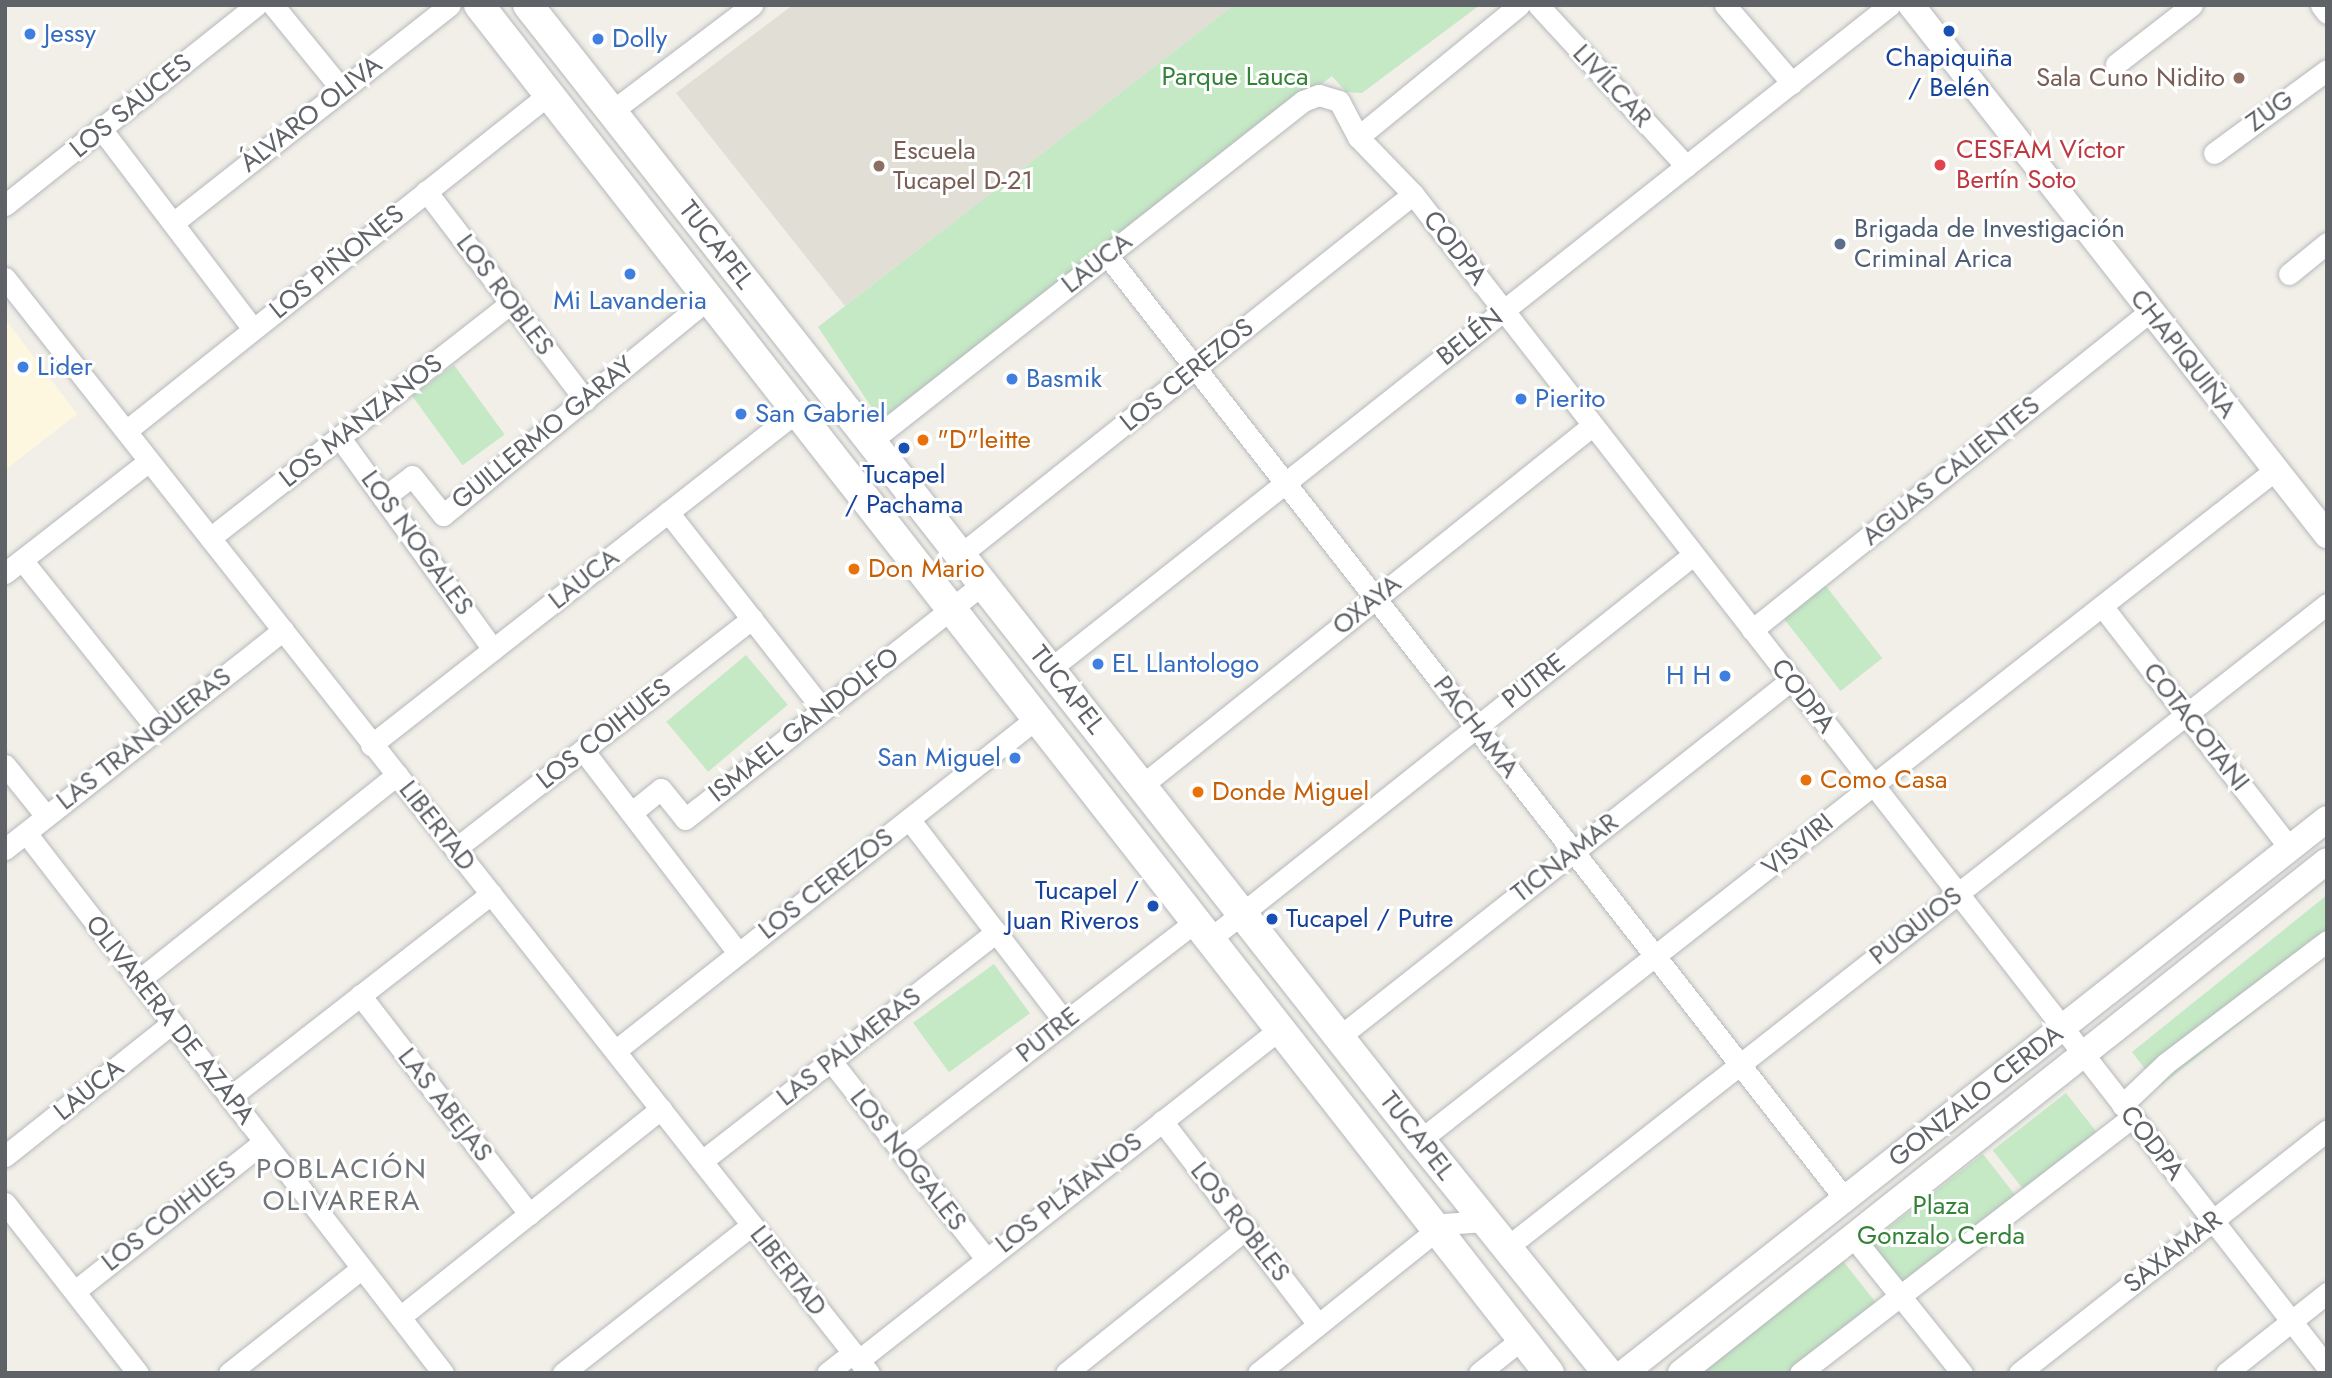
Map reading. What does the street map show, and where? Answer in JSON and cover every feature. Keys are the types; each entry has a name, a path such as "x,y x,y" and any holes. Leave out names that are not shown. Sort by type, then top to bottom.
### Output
{"main road":[{"name":"TUCAPEL","path":"479,5 1549,1373"},
{"name":"TUCAPEL","path":"528,5 1484,1222 1608,1373"}],"street":[{"name":"LOS SAUCES","path":"5,205 256,5"},
{"path":"273,5 342,90"},
{"name":"ÁLVARO OLIVA","path":"173,223 450,5"},
{"path":"612,111 752,5"},
{"path":"1358,136 1519,5"},
{"name":"LIVÍLCAR","path":"1538,5 1686,166"},
{"path":"1725,5 1792,83"},
{"name":"BELÉN","path":"1050,669 1890,5"},
{"name":"CHAPIQUIÑA","path":"1911,5 2149,312 2327,535"},
{"path":"2116,64 2192,5"},
{"path":"2321,5 2327,13"},
{"name":"ZUG","path":"2214,153 2327,70"},
{"name":"LOS PIÑONES","path":"126,431 549,94"},
{"name":"CODPA","path":"1329,96 1344,105 1358,136 1413,194 2327,1367"},
{"name":"LAUCA","path":"871,441 1303,101 1329,96"},
{"path":"102,130 253,329"},
{"name":"LOS ROBLES","path":"426,191 585,400"},
{"name":"LOS CEREZOS","path":"960,555 1413,194"},
{"path":"2289,274 2327,243"},
{"name":"PACHAMA","path":"1107,255 1845,1199"},
{"name":"LIBERTAD","path":"5,278 860,1362"},
{"name":"GUILLERMO GARAY","path":"383,498 412,476 443,515 709,298"},
{"name":"LOS MANZANOS","path":"210,538 511,303"},
{"name":"AGUAS CALIENTES","path":"1752,630 2149,312"},
{"name":"LAUCA","path":"371,745 796,412"},
{"name":"OXAYA","path":"1141,786 1593,425"},
{"name":"LOS NOGALES","path":"340,438 494,649"},
{"path":"149,461 14,566 157,729"},
{"name":"VISVIRI","path":"1420,1140 1656,958 2275,470"},
{"path":"668,512 823,710"},
{"name":"PUTRE","path":"900,1149 1065,1022 1204,929 1241,913 1693,555"},
{"name":"ISMAEL GANDOLFO","path":"631,813 661,789 685,819 983,584"},
{"name":"PUQUIOS","path":"1506,1248 2327,604"},
{"name":"COTACOTANI","path":"2102,606 2290,848"},
{"name":"LOS COIHUES","path":"455,849 752,619"},
{"name":"LAS TRANQUERAS","path":"5,849 283,630"},
{"name":"TICNAMAR","path":"1339,1037 1791,680"},
{"name":"LOS CEREZOS","path":"615,1051 1038,717"},
{"path":"583,750 738,954"},
{"path":"5,765 46,816"},
{"path":"139,980 397,775"},
{"path":"909,819 1065,1022"},
{"name":"GONZALO CERDA","path":"1624,1373 2327,820"},
{"name":"OLIVARERA DE AZAPA","path":"26,833 443,1373"},
{"name":"GONZALO CERDA","path":"1681,1373 2327,861"},
{"path":"230,1097 491,894"},
{"name":"LAS PALMERAS","path":"702,1161 996,932"},
{"path":"1800,1373 2127,1111 2165,1064 2327,941"},
{"name":"LAS ABEJAS","path":"360,995 529,1214"},
{"name":"LAUCA","path":"5,1156 173,1023"},
{"name":"LOS PLÁTANOS","path":"827,1373 860,1362 986,1259 1281,1028"},
{"name":"LOS NOGALES","path":"831,1061 986,1259"},
{"path":"400,1317 661,1109"},
{"name":"LOS ROBLES","path":"1163,1121 1318,1324"},
{"name":"SAXAMAR","path":"2019,1373 2327,1131"},
{"name":"LOS COIHUES","path":"75,1291 264,1142"},
{"path":"5,1203 138,1373"},
{"path":"1258,1373 1437,1228 1458,1220 1484,1222"},
{"path":"563,1373 752,1225"},
{"path":"1073,1370 1246,1229"},
{"path":"1853,1237 1962,1373"},
{"path":"229,1373 362,1268"},
{"path":"2226,1373 2327,1293"},
{"path":"1479,1373 1522,1338"}],"shaded area":[{"name":"Escuela Tucapel D-21","path":"793,5 1234,5 845,306 676,93"},
{"name":"Lider","path":"5,319 77,414 5,470"}],"green space":[{"name":"Parque Lauca","path":"1234,5 1480,5 1362,93 1346,92 1332,76 880,420 818,327"},
{"path":"454,365 505,435 462,465 412,396"},
{"path":"1825,585 1882,658 1840,691 1783,618"},
{"path":"746,655 788,705 708,772 666,722"},
{"path":"2327,895 2327,954 2159,1087 2132,1052"},
{"path":"994,964 1030,1013 949,1072 913,1023"},
{"path":"2066,1093 2099,1136 2026,1193 1993,1150"},
{"name":"Plaza Gonzalo Cerda","path":"1983,1154 2016,1197 1899,1288 1866,1246"},
{"name":"Plaza Gonzalo Cerda","path":"1843,1261 1877,1304 1789,1373 1701,1373"}],"place":[{"name":"Chapiquiña / Belén","path":"1949,31"},
{"name":"Jessy","path":"30,34"},
{"name":"Dolly","path":"598,39"},
{"name":"Sala Cuno Nidito","path":"2239,78"},
{"name":"CESFAM Víctor Bertín Soto","path":"1940,165"},
{"name":"Escuela Tucapel D-21","path":"879,166"},
{"name":"Brigada de Investigación Criminal Arica","path":"1840,244"},
{"name":"Mi Lavanderia","path":"630,274"},
{"name":"Lider","path":"23,367"},
{"name":"Basmik","path":"1012,379"},
{"name":"Pierito","path":"1521,399"},
{"name":"San Gabriel","path":"741,414"},
{"name":"\"D\"leitte","path":"923,440"},
{"name":"Tucapel / Pachama","path":"904,448"},
{"name":"Don Mario","path":"854,569"},
{"name":"EL Llantologo","path":"1098,664"},
{"name":"H H","path":"1725,676"},
{"name":"San Miguel","path":"1015,758"},
{"name":"Como Casa","path":"1806,780"},
{"name":"Donde Miguel","path":"1198,792"},
{"name":"Tucapel / Juan Riveros","path":"1153,906"},
{"name":"Tucapel / Putre","path":"1272,919"}],"district":[{"name":"POBLACIÓN OLIVARERA","path":"342,1185"}]}
